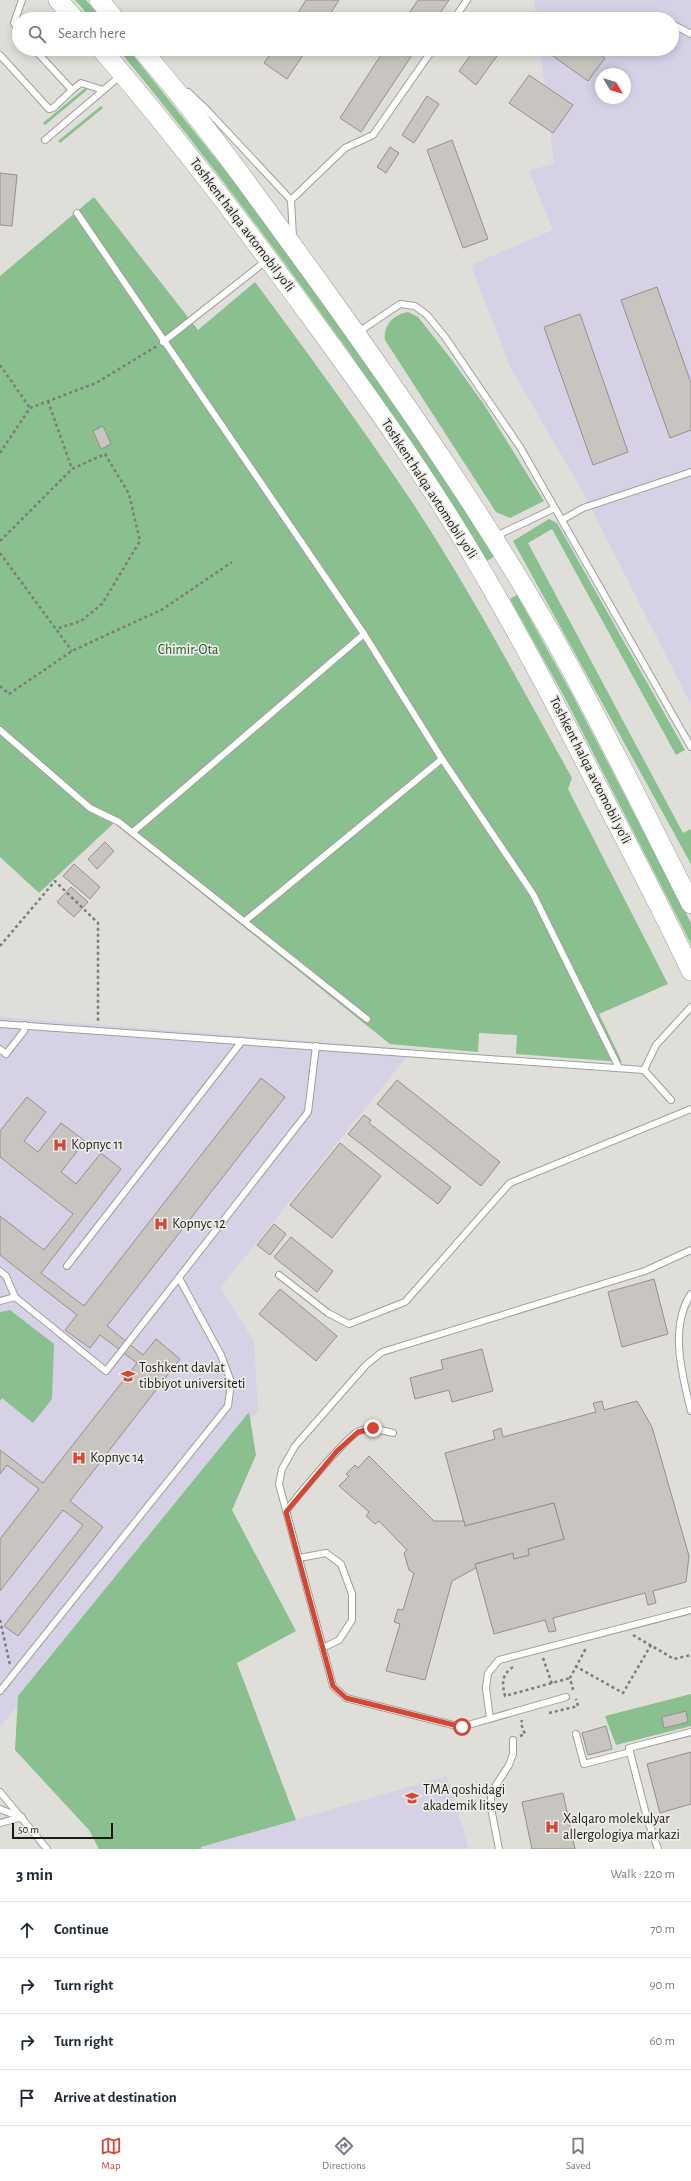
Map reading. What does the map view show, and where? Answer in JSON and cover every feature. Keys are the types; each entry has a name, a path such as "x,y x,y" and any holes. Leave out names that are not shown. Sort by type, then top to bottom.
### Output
{"highway":[{"path":"58,0 68,12"},
{"path":"98,0 109,12"},
{"name":"Toshkent halqa avtomobil yo'li","path":"107,56 197,164 268,259 388,425 439,501 490,585 570,731 691,971"},
{"name":"Toshkent halqa avtomobil yo'li","path":"147,56 218,145 293,246 408,406 494,537 515,571 591,707 691,904"},
{"path":"490,585 515,571"}],"lane":[{"path":"18,12 22,0"},
{"path":"459,12 468,0"},
{"path":"679,28 691,34"},
{"path":"0,55 49,109 53,108 81,83 104,90"},
{"path":"40,56 72,90"},
{"path":"147,56 208,110 291,200 293,246"},
{"path":"291,200 345,148 373,135 428,56"},
{"path":"46,140 122,74"},
{"path":"77,213 364,634 442,759 533,894 619,1068"},
{"path":"164,342 268,259"},
{"path":"356,334 400,304 415,306 424,312 445,337 520,447 691,747"},
{"path":"562,520 583,508 691,472"},
{"path":"494,537 555,508"},
{"path":"133,832 364,634"},
{"path":"0,730 90,808 119,822 133,832 366,1019"},
{"path":"245,921 442,759"},
{"path":"644,1070 656,1045 691,1007"},
{"path":"0,1024 644,1070 671,1100"},
{"path":"0,1049 6,1054 24,1031 25,1026"},
{"path":"67,1266 242,1041"},
{"path":"0,1271 6,1276 15,1297 106,1371 308,1112 316,1046"},
{"path":"280,1275 328,1313 349,1324 398,1305 405,1302 510,1183 691,1109"},
{"path":"566,1697 462,1727 346,1698 333,1686 279,1484 282,1469 295,1446 366,1365 382,1352 645,1271 691,1250"},
{"path":"0,1691 228,1406 231,1382 221,1355 179,1278"},
{"path":"691,1294 687,1300 677,1338 685,1387 691,1411"},
{"path":"0,1301 15,1297"},
{"path":"286,1512 337,1451 358,1432 373,1428 392,1433"},
{"path":"299,1558 326,1553 341,1564 352,1594 352,1620 345,1633 339,1640 323,1648"},
{"path":"490,1719 486,1688 488,1672 499,1660 691,1610"},
{"path":"658,1849 647,1818 629,1748 691,1732"},
{"path":"576,1734 584,1764 630,1752"},
{"path":"499,1849 491,1808 491,1793 509,1765 513,1754 515,1739"},
{"path":"0,1792 47,1849"},
{"path":"0,1809 22,1817"},
{"path":"0,1823 22,1817"}],"path":[{"path":"0,453 30,408 96,383 164,342"},
{"path":"0,365 30,408"},
{"path":"48,401 72,469"},
{"path":"0,541 72,469 105,454 129,494 140,541 102,604 81,621 56,629"},
{"path":"0,553 72,652"},
{"path":"1,688 9,694 72,652 163,609 232,562"},
{"path":"0,946 55,881 98,923 98,1031"},
{"path":"0,1620 12,1675"},
{"path":"629,1633 674,1659 691,1655"},
{"path":"575,1666 623,1693 651,1645"},
{"path":"542,1715 578,1706 570,1678 575,1666 587,1646 580,1648"},
{"path":"542,1650 543,1658 552,1684"},
{"path":"536,1660 551,1656"},
{"path":"515,1666 506,1671 502,1682 505,1696 570,1678"},
{"path":"515,1739 525,1734 521,1720 528,1719"}],"shaded area":[{"path":"534,0 691,0 691,705 583,492 510,367 471,265 553,230 529,171 554,163 541,56 679,56 679,12 535,12"},
{"name":"Toshkent davlat tibbiyot universiteti","path":"0,1017 413,1049 220,1288 254,1341 258,1411 0,1727"},
{"name":"TMA qoshidagi akademik litsey","path":"447,1776 469,1849 201,1849 200,1847"}],"green space":[{"path":"75,0 86,0 96,12 86,12"},
{"path":"124,56 134,56 257,210 380,380 495,556 487,561 418,454 347,349 264,235"},
{"path":"85,88 87,90 45,125 43,123"},
{"path":"101,106 103,108 60,143 58,141"},
{"name":"Chimir-Ota","path":"94,197 198,330 255,282 371,442 430,530 493,635 572,778 568,789 668,984 599,1014 622,1062 516,1054 517,1035 479,1033 478,1052 390,1044 114,823 39,893 0,857 0,276"},
{"path":"408,312 418,317 452,360 485,406 544,501 510,518 496,512 385,340 387,325 394,318"},
{"path":"549,519 557,523 685,750 676,755 552,529 528,543 683,833 691,829 691,864 513,541"},
{"path":"517,595 572,694 691,923 691,944 565,698 510,599"},
{"path":"10,1310 54,1344 52,1399 33,1423 2,1398 0,1401 0,1312"},
{"path":"249,1412 256,1455 232,1510 296,1631 237,1663 296,1820 201,1847 201,1849 99,1849 89,1830 15,1750 18,1696"},
{"path":"691,1694 691,1726 616,1745 605,1716"}],"building":[{"path":"306,0 339,0 331,12 298,12"},
{"path":"418,0 449,0 441,12 410,12"},
{"path":"269,56 302,56 287,79 264,63"},
{"path":"380,56 411,56 361,132 340,118"},
{"path":"470,56 497,56 476,85 459,71"},
{"path":"553,56 602,56 605,58 598,68 595,68 595,72 588,81"},
{"path":"529,75 573,105 553,133 509,103"},
{"path":"427,96 439,104 414,143 402,135"},
{"path":"452,140 488,239 463,248 427,150"},
{"path":"390,147 399,153 386,173 377,167"},
{"path":"0,173 17,175 12,226 0,225"},
{"path":"657,287 691,383 691,430 670,438 621,300"},
{"path":"580,314 628,452 593,465 544,327"},
{"path":"103,426 111,444 101,449 93,431"},
{"path":"105,842 114,851 97,869 88,859"},
{"path":"74,864 100,887 90,899 63,876"},
{"path":"71,887 88,902 74,917 57,902"},
{"path":"261,1078 285,1097 107,1326 143,1355 156,1339 180,1359 70,1501 103,1527 18,1636 4,1626 83,1525 63,1510 0,1591 0,1539 39,1489 7,1465 0,1474 0,1450 43,1483 137,1363 100,1335 90,1348 65,1330 77,1315 0,1255 0,1216 44,1250 73,1214 0,1157 0,1131 27,1097 46,1112 24,1141 38,1152 61,1123 85,1141 61,1172 76,1184 101,1153 121,1169 41,1273 84,1306"},
{"path":"397,1080 500,1162 481,1186 377,1104"},
{"path":"364,1115 371,1120 369,1123 451,1187 438,1204 348,1134"},
{"path":"340,1143 381,1176 332,1238 290,1205"},
{"path":"274,1224 286,1234 270,1255 257,1245"},
{"path":"291,1237 333,1271 317,1292 274,1257"},
{"path":"654,1279 668,1334 622,1347 608,1292"},
{"path":"280,1289 337,1336 316,1361 259,1314"},
{"path":"482,1349 493,1391 452,1402 449,1390 415,1399 410,1378 443,1369 441,1360"},
{"path":"602,1401 604,1410 637,1401 652,1427 689,1556 686,1582 653,1591 656,1603 648,1605 645,1593 553,1618 556,1631 549,1632 545,1620 494,1634 475,1564 513,1553 514,1559 529,1555 528,1549 564,1539 554,1503 465,1526 445,1453 495,1439 493,1431 501,1428 503,1437 596,1412 593,1403"},
{"path":"369,1456 434,1521 464,1521 465,1526 554,1503 564,1539 528,1549 529,1555 514,1559 513,1553 475,1564 476,1568 452,1581 425,1680 386,1671 400,1624 394,1622 398,1609 403,1610 414,1573 409,1570 404,1553 407,1550 379,1521 375,1524 366,1516 369,1512 339,1486 349,1476 346,1474 355,1465 358,1468"},
{"path":"686,1711 688,1722 664,1728 662,1717"},
{"path":"606,1726 612,1749 588,1755 582,1733"},
{"path":"691,1752 691,1804 660,1813 647,1764"},
{"path":"563,1793 575,1849 532,1849 522,1802"}],"place":[{"name":"Корпус 11","path":"60,1145"},
{"name":"Корпус 12","path":"161,1224"},
{"name":"Toshkent davlat tibbiyot universiteti","path":"128,1376"},
{"name":"Корпус 14","path":"79,1458"},
{"name":"TMA qoshidagi akademik litsey","path":"412,1798"},
{"name":"Xalqaro molekulyar allergologiya markazi","path":"552,1827"}],"route":[{"path":"373,1428 358,1432 337,1451 296,1498 286,1512 333,1686 346,1698 462,1727"}]}
